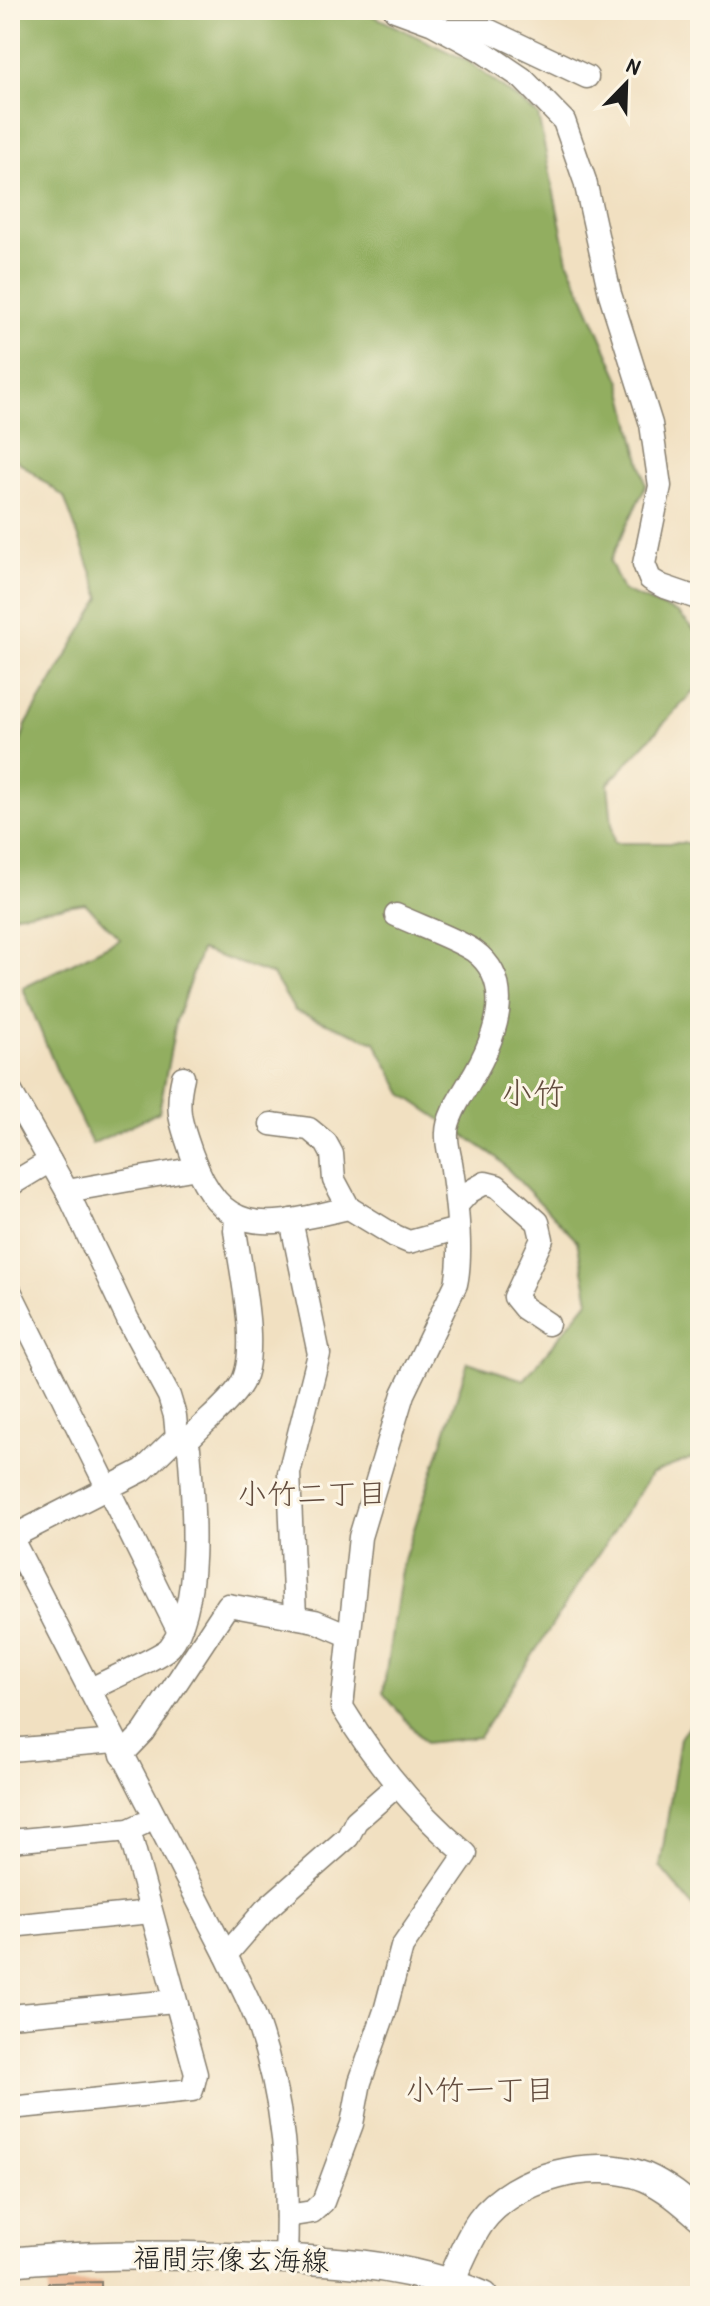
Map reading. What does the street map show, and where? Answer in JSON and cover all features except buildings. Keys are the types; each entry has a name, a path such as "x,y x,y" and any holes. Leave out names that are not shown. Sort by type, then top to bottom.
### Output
{"main road":[{"path":"450,2282 482,2220 507,2197 542,2180 588,2170 620,2171 642,2176 661,2185 700,2216"},
{"name":"福間宗像玄海線","path":"10,2262 150,2256 286,2259 384,2267 450,2282 483,2296"}],"street":[{"path":"395,10 479,49 522,78 564,121 585,181 610,294 651,424 660,486 644,564 650,579 700,599"},
{"path":"445,31 490,31 587,77"},
{"path":"287,2216 312,2212 323,2202 352,2124 360,2082 385,2011 402,1947 466,1854 431,1824 396,1786 342,1707 360,1537 403,1394 456,1284 460,1267 457,1205 446,1132 462,1093 493,1035 500,1006 499,992 491,972 474,952 396,915"},
{"path":"183,1077 178,1108 197,1168 207,1189 225,1210 236,1218 255,1222 291,1220 349,1208"},
{"path":"10,1090 67,1191 128,1320 169,1396 177,1437 189,1448 195,1530 187,1612 170,1649 89,1690"},
{"path":"271,1124 309,1129 326,1143 332,1154 334,1180 349,1208 395,1236 409,1242 457,1229"},
{"path":"10,1185 50,1161"},
{"path":"67,1191 197,1168"},
{"path":"457,1205 469,1192 485,1183 497,1186 538,1222 542,1239 515,1297 524,1308 548,1324"},
{"path":"236,1218 250,1340 248,1365 241,1386 192,1436 177,1437 143,1470 10,1537 256,2019 272,2071 285,2144 286,2259"},
{"path":"291,1220 319,1354 289,1473 295,1617"},
{"path":"10,1291 178,1630"},
{"path":"10,1750 118,1748 144,1732 228,1605 315,1621 348,1635"},
{"path":"226,1955 265,1910 348,1837 356,1821 396,1786"},
{"path":"10,1841 129,1830 154,1819"},
{"path":"10,2108 192,2090 196,2074 129,1830"},
{"path":"10,1926 151,1912"},
{"path":"10,2016 175,2001"}],"green space":[{"path":"31,10 361,10 468,61 538,115 568,261 621,382 646,485 610,561 623,591 678,613 700,636 700,684 608,784 614,843 700,843 700,1455 651,1474 479,1737 425,1743 383,1693 401,1569 468,1362 524,1380 589,1300 577,1241 496,1157 403,1094 375,1042 295,1011 273,975 201,950 176,1021 159,1112 92,1144 57,1071 23,988 120,939 85,903 10,915 10,775 26,725 101,598 64,497 10,455 10,15"},
{"path":"700,1708 700,1915 660,1867 680,1738"}],"district":[{"name":"小竹","path":"533,1092"},
{"name":"小竹二丁目","path":"312,1493"},
{"name":"小竹一丁目","path":"480,2089"}]}
